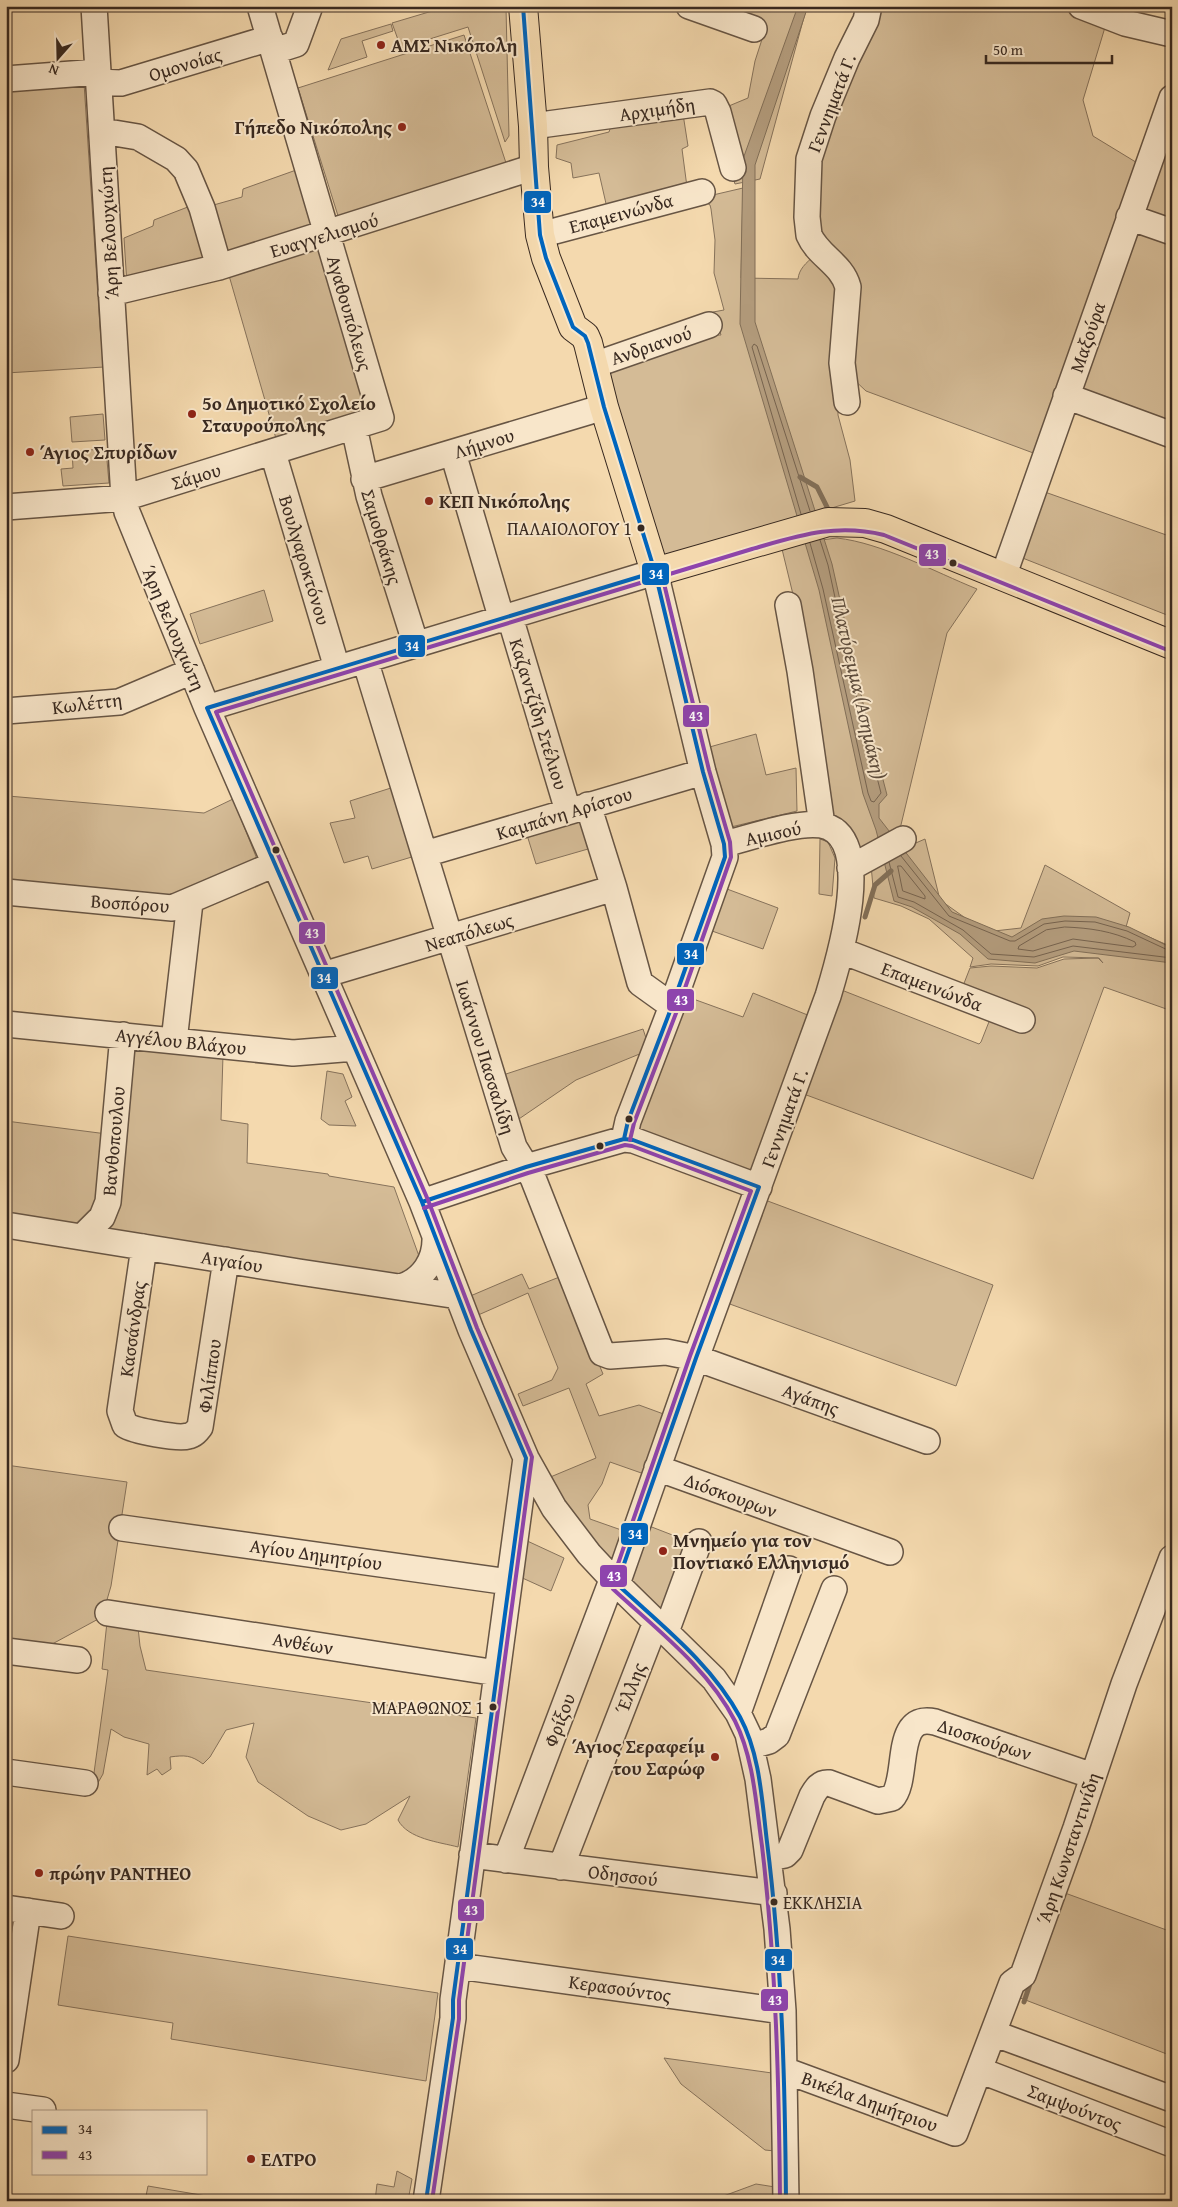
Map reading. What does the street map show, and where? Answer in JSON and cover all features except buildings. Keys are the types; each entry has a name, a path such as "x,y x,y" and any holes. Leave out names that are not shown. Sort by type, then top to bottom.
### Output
{"main road":[{"path":"523,6 540,235 546,258 573,327 585,336 588,343 604,407 655,572 828,522 865,523 886,529 1172,645"}],"street":[{"name":"Άρη Βελουχιώτη","path":"94,6 124,498 130,520 207,708 422,1202 474,1338 526,1458 554,1508 589,1554 614,1582 714,1679 738,1713 752,1746 770,1858 783,2011 786,2201"},
{"name":"Αγαθουπόλεως","path":"260,6 280,44 327,234 381,418"},
{"path":"280,44 310,6"},
{"path":"688,6 754,29"},
{"name":"Γεννηματά Γ.","path":"846,402 842,363 849,296 846,277 835,263 814,245 809,235 808,166 822,116 866,20 869,6"},
{"path":"1081,6 1130,25 1172,34"},
{"name":"Ομονοίας","path":"6,79 98,77 121,83 280,44"},
{"name":"Μαξούρα","path":"1003,577 1172,98"},
{"name":"Αρχιμήδη","path":"533,126 710,102 714,104 718,112 733,168"},
{"path":"102,131 138,137 176,159 186,170 202,208 219,267"},
{"name":"Ευαγγελισμού","path":"112,293 219,267 534,167"},
{"name":"Επαμεινώνδα","path":"540,235 702,192"},
{"path":"1129,217 1172,232"},
{"name":"Ανδριανού","path":"594,365 709,325"},
{"path":"1066,396 1172,436"},
{"name":"Λήμνου","path":"364,479 604,407"},
{"name":"Σάμου","path":"6,506 124,498 381,418"},
{"name":"Σαμοθράκης","path":"354,427 364,479 416,645"},
{"name":"Καζαντζίδη Στέλιου","path":"453,452 506,619 578,808 614,888 640,983 672,1006"},
{"name":"Βουλγαροκτόνου","path":"273,453 337,668"},
{"path":"207,708 506,619 655,572 703,772 724,844 725,857 672,1006 628,1121 624,1139"},
{"path":"788,605 800,671 822,825"},
{"name":"Ιωάννου Πασσαλίδη","path":"365,660 514,1147 533,1178 602,1353 610,1356 666,1352 696,1358"},
{"name":"Κωλέττη","path":"6,711 119,702 192,671"},
{"name":"Καμπάνη Αρίστου","path":"425,854 703,772"},
{"name":"Γεννηματά Γ.","path":"614,1582 826,1003 842,951 850,910 850,868 847,851 839,836 833,829 822,825"},
{"name":"Αμισού","path":"724,844 795,827 822,825"},
{"path":"850,868 903,839"},
{"name":"Βοσπόρου","path":"6,892 172,908 190,902 275,864"},
{"name":"Νεαπόλεως","path":"323,975 614,888"},
{"path":"174,1041 190,902"},
{"name":"Επαμεινώνδα","path":"842,951 1022,1020"},
{"name":"Αγγέλου Βλάχου","path":"6,1024 294,1053 355,1048"},
{"name":"Βανθοπουλου","path":"82,1237 102,1217 108,1202 123,1036"},
{"path":"422,1202 526,1167 624,1139 633,1140 759,1187"},
{"name":"Αιγαίου","path":"6,1225 458,1296"},
{"path":"401,1287 415,1282 425,1272 434,1251 435,1236"},
{"name":"Κασσάνδρας","path":"120,1411 144,1247"},
{"name":"Φιλίππου","path":"120,1411 125,1425 134,1430 188,1437 193,1435 200,1427 226,1260"},
{"name":"Αγάπης","path":"696,1358 927,1441"},
{"path":"426,2201 453,2018 452,2000 526,1458"},
{"name":"Διόσκουρων","path":"657,1468 890,1552"},
{"path":"518,1516 530,1504 542,1501 554,1508"},
{"name":"Αγίου Δημητρίου","path":"122,1528 509,1582"},
{"name":"Έλλης","path":"561,1867 661,1627 699,1542"},
{"name":"Άρη Κωνσταντινίδη","path":"955,2133 1012,1983 1023,1975 1124,1684 1172,1558"},
{"path":"738,1713 790,1569"},
{"name":"Φρίξου","path":"506,1860 614,1582"},
{"path":"752,1746 769,1741 778,1732 834,1589"},
{"name":"Ανθέων","path":"108,1614 497,1673"},
{"path":"6,1651 78,1660"},
{"name":"Διοσκούρων","path":"770,1858 785,1855 790,1850 812,1796 815,1790 822,1784 829,1783 878,1801 892,1798 898,1787 900,1765 911,1729 921,1720 935,1722 1093,1776"},
{"path":"6,1772 84,1783"},
{"name":"Οδησσού","path":"472,1855 774,1893"},
{"path":"6,2060 17,1910 61,1916"},
{"name":"Κερασούντος","path":"458,1966 783,2011"},
{"path":"993,2033 1172,2099"},
{"name":"Βικέλα Δημήτριου","path":"784,2070 955,2133"},
{"name":"Σαμψούντος","path":"979,2070 1172,2144"},
{"path":"6,2105 43,2110"}],"shaded area":[{"path":"449,6 500,6 506,8 509,136 505,142 468,27 401,48 392,23"},
{"path":"738,6 807,6 760,179 735,184 731,172 724,108 748,98 755,61 765,30 731,21"},
{"path":"876,6 1067,6 1106,24 1083,100 1093,136 1139,164 1036,454 866,391 850,376 853,316 822,245 814,178"},
{"path":"391,24 393,31 362,41 367,57 328,70 341,39"},
{"name":"Γήπεδο Νικόπολης","path":"464,35 507,166 339,219 298,88"},
{"path":"84,83 104,367 6,373 6,89"},
{"path":"683,114 688,146 682,149 687,187 607,208 599,173 573,178 571,163 556,158 557,145 609,132 611,126"},
{"path":"1172,120 1172,426 1078,392"},
{"path":"299,169 315,225 224,255 210,206 242,197 243,189"},
{"path":"743,188 741,278 798,279 801,269 814,256 837,272 838,415 850,460 855,501 665,558 601,367 705,335 721,335 713,312 724,310 714,273 715,240 711,209 710,205 700,198"},
{"path":"193,205 210,260 127,285 124,238 153,226 154,220"},
{"path":"320,243 370,415 277,442 228,272"},
{"path":"103,414 105,440 72,442 70,417"},
{"path":"106,449 109,483 63,486 61,469 73,468 72,451"},
{"path":"1042,491 1172,537 1172,617 1020,557"},
{"path":"837,538 890,552 977,589 947,633 900,829 860,853 828,810 798,615 781,545"},
{"path":"264,590 273,621 200,644 190,614"},
{"path":"756,734 766,775 796,768 797,811 731,827 706,748"},
{"path":"394,787 415,856 372,869 368,856 344,863 330,823 355,818 350,801"},
{"path":"8,796 204,813 233,799 259,864 180,900 6,884"},
{"path":"580,820 588,849 536,864 527,835"},
{"path":"820,839 828,842 835,858 832,896 819,894"},
{"path":"925,839 940,900 985,932 1021,928 1045,865 1130,913 1126,927 1172,947 1172,1011 1104,987 1033,1179 801,1093 839,989 979,1044 996,1004 961,991 970,968 991,966 1037,968 1064,959 1098,958 1103,963 1099,958 1063,957 1038,966 991,964 970,967 973,958 929,919 901,906 874,898 871,865 888,855"},
{"path":"727,889 778,908 763,949 712,931"},
{"path":"753,993 815,1018 752,1175 638,1133 635,1125 685,996 743,1017"},
{"path":"643,1029 647,1041 642,1053 576,1080 513,1123 500,1076"},
{"path":"136,1046 223,1055 221,1120 248,1124 247,1163 328,1174 329,1176 394,1187 428,1281 6,1218 6,1121 107,1134 131,1052"},
{"path":"327,1071 343,1074 352,1097 345,1101 356,1126 329,1125 321,1119"},
{"path":"765,1200 993,1285 956,1386 727,1303"},
{"path":"522,1274 529,1289 562,1276 603,1374 586,1384 599,1416 639,1405 669,1416 647,1475 610,1462 602,1484 588,1505 590,1519 627,1532 614,1569 580,1527 548,1478 596,1458 569,1388 523,1406 518,1394 552,1380 558,1368 528,1293 476,1316 468,1297"},
{"path":"6,1465 127,1482 111,1586 102,1617 43,1649 6,1644"},
{"path":"644,1524 693,1543 666,1618 622,1578"},
{"path":"523,1539 564,1558 551,1591 518,1576"},
{"path":"107,1622 138,1627 140,1646 146,1670 476,1718 458,1847 416,1836 403,1826 398,1820 410,1796 366,1824 341,1830 308,1816 258,1782 246,1757 254,1723 226,1730 210,1757 203,1764 188,1756 170,1757 171,1769 162,1775 157,1769 147,1775 149,1744 124,1737 111,1729 103,1774 91,1795 108,1670 102,1669"},
{"path":"1054,1889 1172,1932 1172,2056 1015,1996"},
{"path":"68,1936 438,1993 426,2081 171,2039 173,2023 58,2005"},
{"path":"664,2058 772,2073 775,2151 765,2150 681,2084"},
{"path":"397,2171 412,2179 408,2201 375,2201 377,2184 394,2187"},
{"path":"756,2184 775,2187 776,2201 710,2201"},
{"path":"148,2186 236,2201 145,2201"}],"water":[{"name":"Πλατύρεμμα (Ασημάκη)","path":"798,6 808,6 755,165 755,322 832,564 863,703 887,795 879,804 879,818 952,912 1012,937 1042,919 1064,916 1096,917 1129,927 1172,948 1172,963 1074,951 1035,963 988,959 960,934 912,907 894,901 876,830 863,794 819,590 740,324 743,159"}],"waterway":[{"path":"800,477 817,487 830,513"},
{"path":"865,917 875,885 891,871"},
{"path":"1024,2002 1031,1981"}],"transit line":[{"name":"34","path":"523,6 540,235 546,258 573,327 585,336 588,343 604,407 655,572 703,772 724,844 725,857 672,1006 628,1121 624,1139"},
{"name":"43","path":"432,2201 459,2019 459,2000 532,1457 477,1328 428,1200 216,712 752,549 801,536 833,531 849,530 884,535 1170,651"},
{"name":"43","path":"630,1140 634,1123 678,1008 731,857 730,842 709,770 661,571"},
{"name":"34","path":"426,2201 453,2018 453,2000 526,1458 471,1330 422,1202 207,708 655,572"},
{"name":"34","path":"422,1202 526,1167 624,1139 633,1140 759,1187 696,1358 617,1584 668,1630 715,1679 740,1717 752,1746 762,1794 776,1931 784,2066 786,2201"},
{"name":"43","path":"424,1208 528,1173 625,1145 751,1191 690,1356 611,1584 613,1589 680,1650 711,1684 735,1721 746,1751 756,1798 771,1935 778,2067 780,2201"}],"place":[{"name":"ΑΜΣ Νικόπολη","path":"381,45"},
{"name":"Γήπεδο Νικόπολης","path":"402,127"},
{"name":"5ο Δημοτικό Σχολείο Σταυρούπολης","path":"192,414"},
{"name":"Άγιος Σπυρίδων","path":"30,452"},
{"name":"ΚΕΠ Νικόπολης","path":"429,501"},
{"name":"ΠΑΛΑΙΟΛΟΓΟΥ 1","path":"641,528"},
{"name":"Μνημείο για τον Ποντιακό Ελληνισμό","path":"663,1551"},
{"name":"ΜΑΡΑΘΩΝΟΣ 1","path":"493,1707"},
{"name":"Άγιος Σεραφείμ του Σαρώφ","path":"715,1757"},
{"name":"πρώην PANTHEO","path":"39,1873"},
{"name":"ΕΚΚΛΗΣΙΑ","path":"774,1902"},
{"name":"ΕΛΤΡΟ","path":"251,2159"}]}
